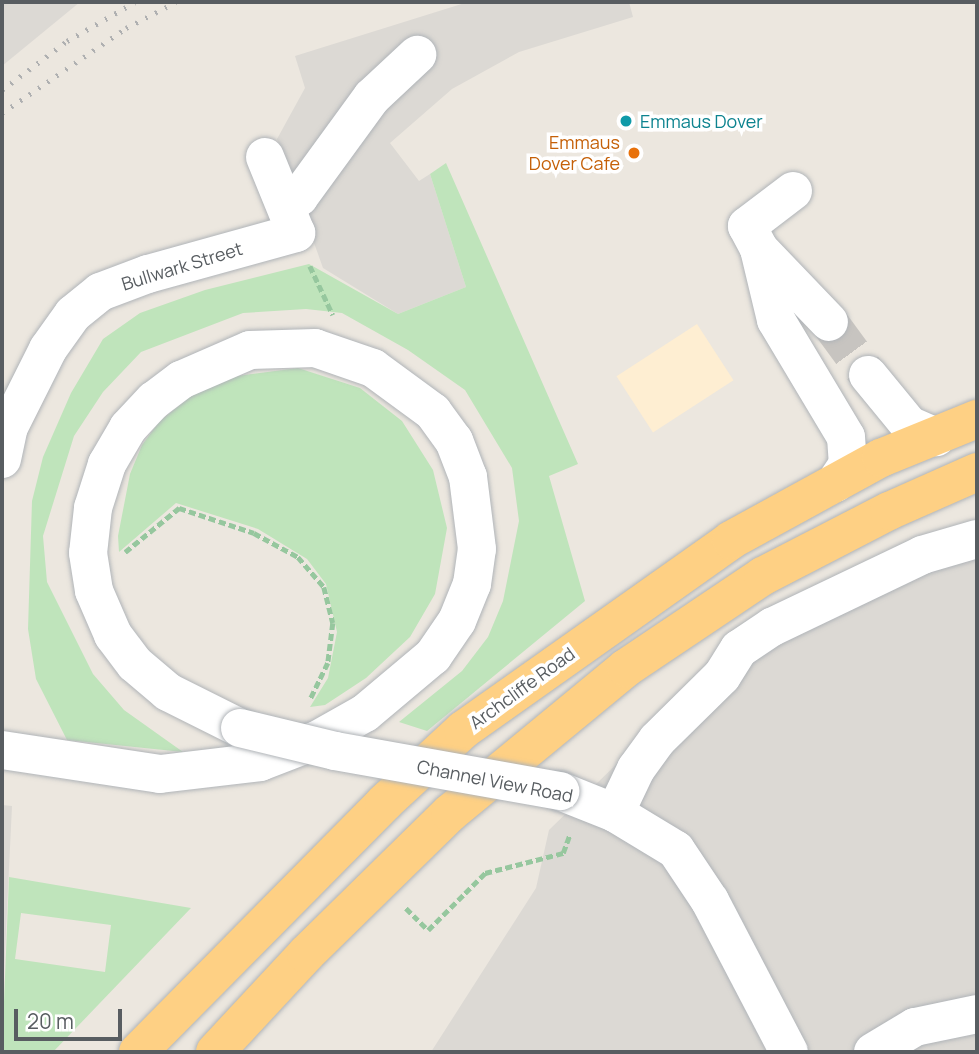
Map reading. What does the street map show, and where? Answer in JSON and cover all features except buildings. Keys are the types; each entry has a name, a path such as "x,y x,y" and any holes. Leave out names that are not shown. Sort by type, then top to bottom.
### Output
{"highway":[{"name":"Archcliffe Road","path":"138,1052 384,803 463,730 731,540 881,458 977,419"},
{"path":"215,1052 306,954 450,813 626,668 762,576 889,511 977,472"}],"street":[{"path":"290,218 299,197 372,97 417,55"},
{"path":"265,157 290,218"},
{"path":"793,191 747,226 759,249 776,320 846,437 848,464 835,483"},
{"name":"Bullwark Street","path":"2,459 9,427 48,349 73,314 100,292 290,218"},
{"path":"759,249 829,322"},
{"name":"Channel View Road","path":"2,750 160,774 260,762 317,740 365,713 433,656 457,621 472,584 477,549 468,477 454,441 433,412 401,386 347,356 315,348 250,350 216,361 154,400 128,428 107,464 93,508 88,553 97,599 113,635 135,664 168,692 240,728 335,751 560,790 615,813 676,850 710,901 789,1052"},
{"path":"868,375 909,425 936,437"},
{"path":"615,813 636,769 657,740 722,676 739,649 772,626 922,555 977,539"},
{"path":"873,1052 915,1027 977,1014"}],"path":[{"path":"290,218 347,356"},
{"path":"97,599 123,553 177,509 254,533 290,551"},
{"path":"404,906 428,930 485,873 563,853"}],"shaded area":[{"path":"2,2 80,2 2,66"},
{"path":"468,2 629,2 633,17 519,52 452,89 390,143 419,181 430,174 466,287 398,314 323,268 277,139 305,88 295,56"},
{"path":"697,324 733,380 653,432 616,376"},
{"path":"977,526 977,1052 431,1052 536,888 549,830 676,706"},
{"path":"2,805 12,806 2,1014"}],"green space":[{"path":"446,163 578,464 549,476 585,601 427,731 399,722 462,671 488,637 503,601 519,521 512,468 465,390 408,350 342,313 306,309 243,313 141,352 103,392 74,436 43,536 47,582 93,674 124,710 183,752 67,740 36,679 28,629 32,501 43,457 71,393 103,339 140,313 205,290 309,264 398,314 466,287 430,174"},
{"path":"298,368 360,388 402,421 433,470 447,528 435,594 410,637 366,678 325,705 310,707 328,678 337,632 326,584 307,559 258,529 176,503 119,552 118,536 130,474 142,445 159,422 192,395 229,377"},
{"path":"9,877 191,908 53,1052 2,1052","holes":["21,913 111,925 105,972 15,959"]}],"tunnel":[{"path":"829,322 868,375"}],"railway":[{"path":"2,90 67,41 135,2"},
{"path":"2,113 126,28 176,2"}],"place":[{"name":"Emmaus Dover","path":"626,121"},
{"name":"Emmaus Dover Cafe","path":"634,153"}]}
